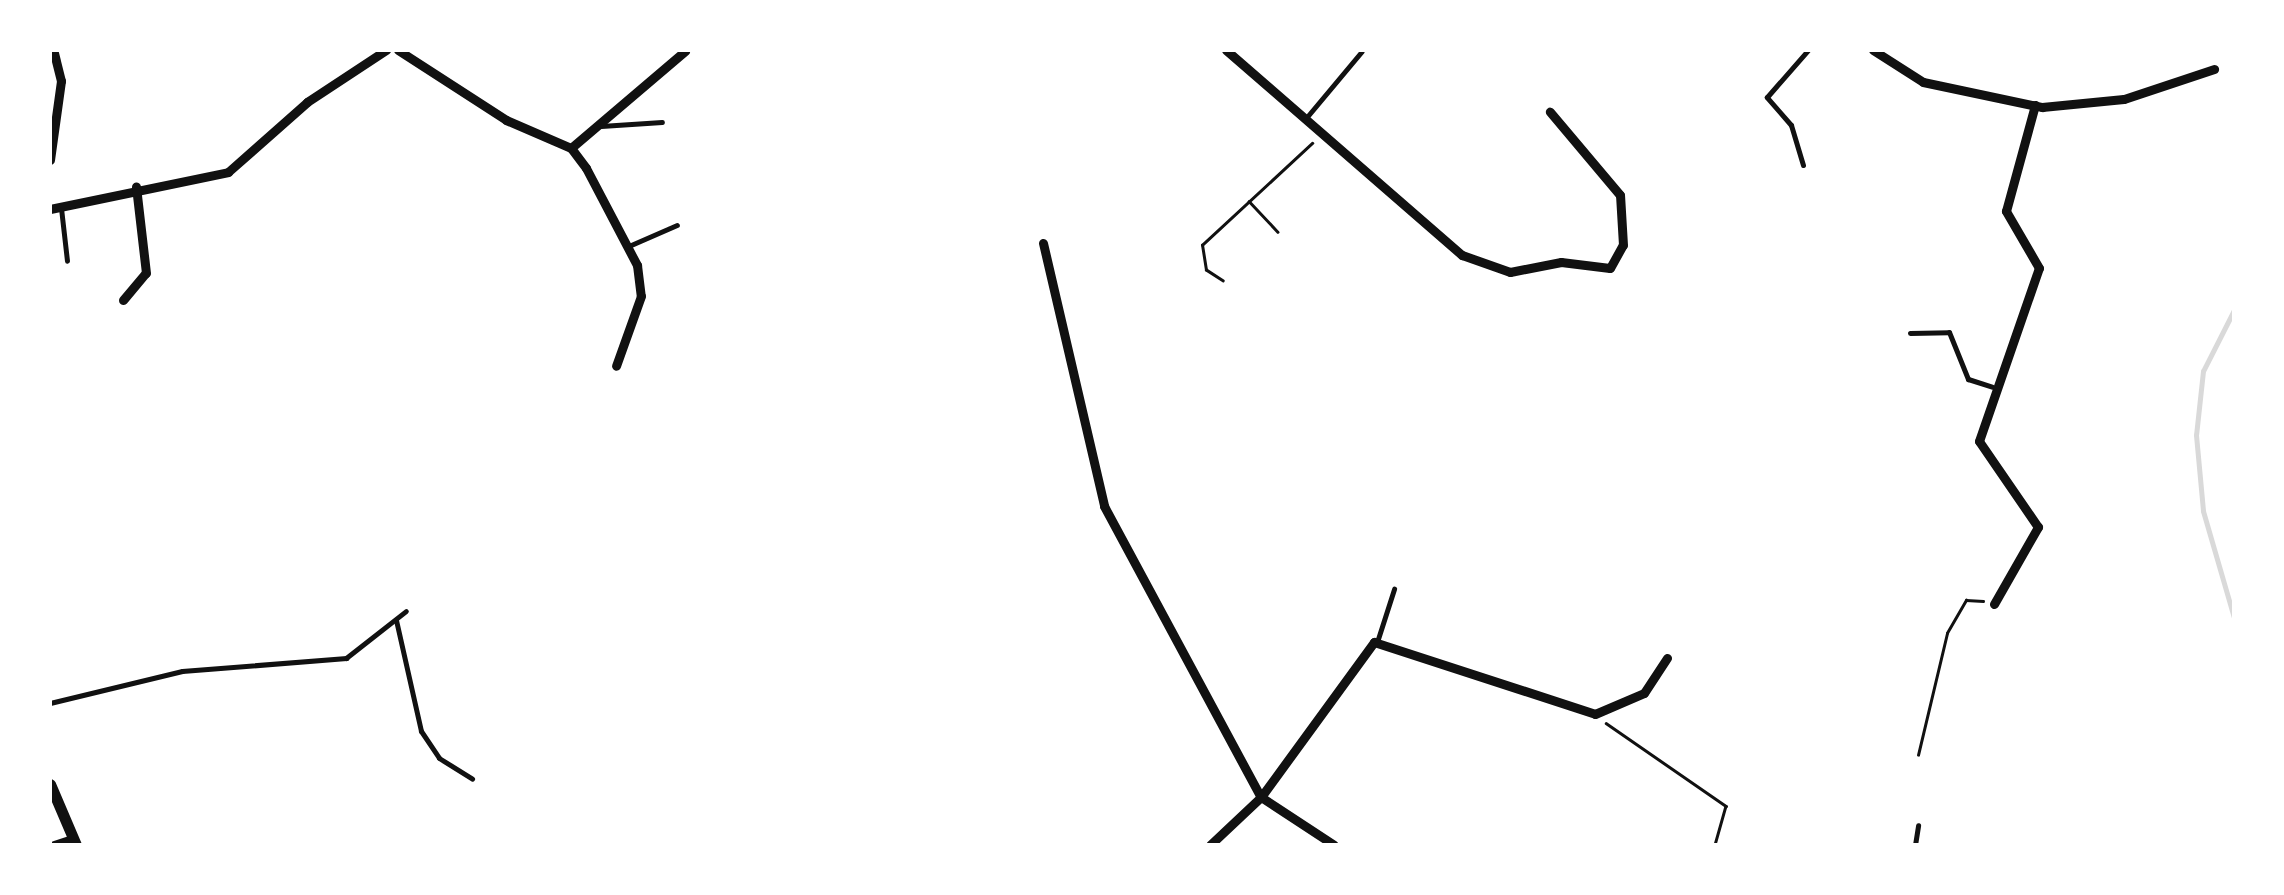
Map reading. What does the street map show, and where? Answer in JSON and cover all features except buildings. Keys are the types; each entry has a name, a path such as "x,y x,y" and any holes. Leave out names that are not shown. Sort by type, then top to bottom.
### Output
{"street":[{"path":"50,160 61,81 52,50"},
{"path":"53,206 136,186 228,172 306,102 386,50"},
{"path":"398,50 506,120 571,148 631,245 641,296 616,366"},
{"path":"1226,50 1478,263 1510,272 1561,262 1610,268 1623,245 1620,196 1550,112"},
{"path":"1873,50 1923,82 2035,106 2124,99 2214,68"},
{"path":"571,148 685,51"},
{"path":"1994,604 2038,527 2011,479 1980,450 1992,387 2039,268 2006,211 2035,106"},
{"path":"122,300 146,273 136,186"},
{"path":"1043,242 1094,486 1261,796 1334,845"},
{"path":"1210,845 1261,796 1377,642 1600,713 1644,693 1667,658"},
{"path":"50,784 75,842 54,845"}],"lane":[{"path":"1803,165 1791,124 1767,97 1808,50"},
{"path":"1306,118 1362,51"},
{"path":"598,126 662,122"},
{"path":"53,206 67,262"},
{"path":"631,245 677,225"},
{"path":"1910,333 1949,332 1968,379 1992,387"},
{"path":"1377,642 1394,589"},
{"path":"50,703 182,670 346,658 406,611"},
{"path":"396,620 420,731 452,770 472,778"},
{"path":"1915,845 1918,826"}],"path":[{"path":"1223,281 1206,270 1202,245 1324,132"},
{"path":"1248,200 1278,232"},
{"path":"1918,755 1946,633 1966,600 1994,604"},
{"path":"1600,713 1624,743 1726,806 1715,845"}],"waterway":[{"path":"2234,310 2203,371 2196,435 2203,511 2234,618"}]}
